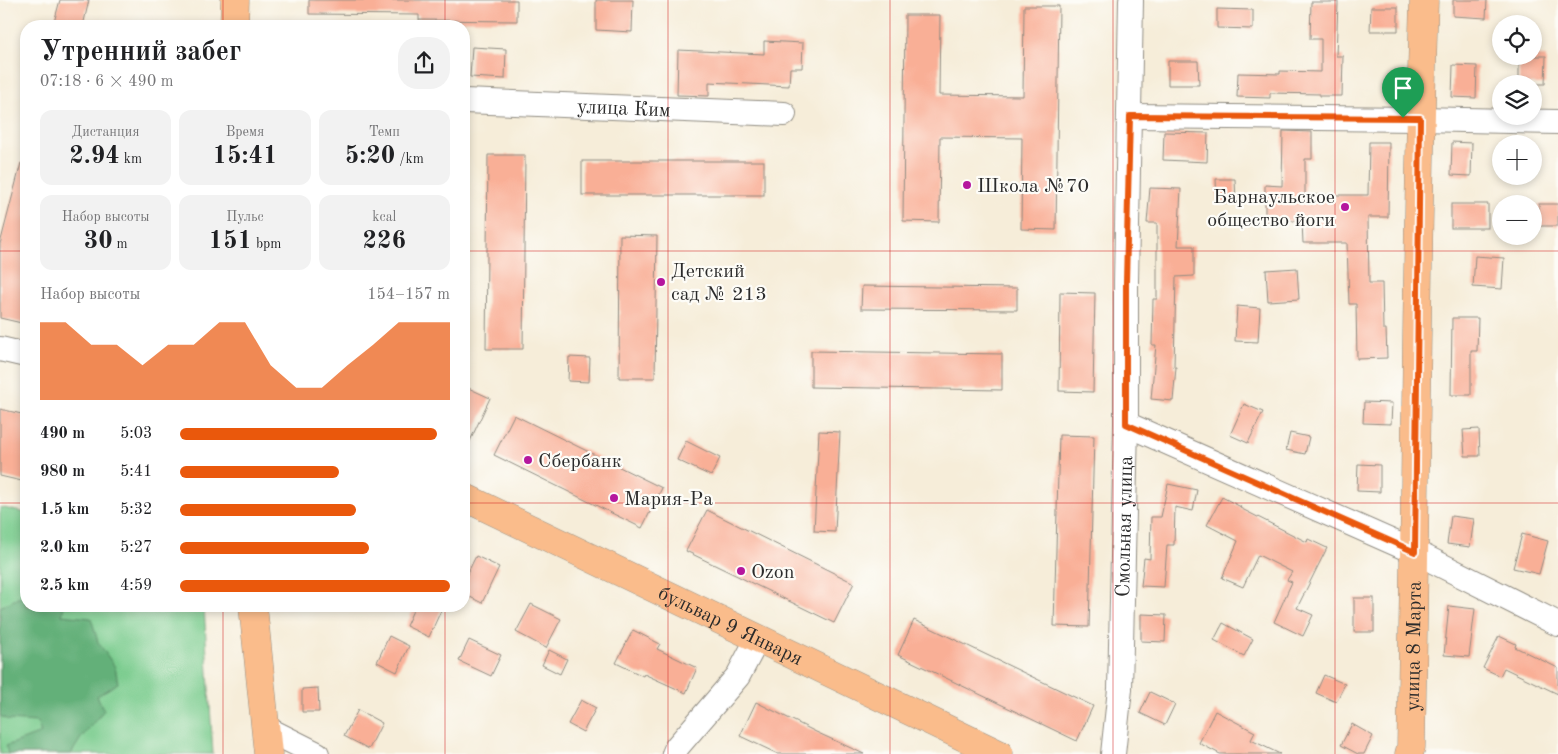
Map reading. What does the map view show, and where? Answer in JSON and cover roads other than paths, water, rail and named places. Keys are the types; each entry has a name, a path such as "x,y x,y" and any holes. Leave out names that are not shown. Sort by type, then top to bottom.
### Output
{"main road":[{"path":"234,20 235,0"},
{"name":"улица 8 Марта","path":"1409,754 1411,747 1415,552 1420,118 1424,0"},
{"name":"бульвар 9 Января","path":"470,500 999,754"},
{"path":"254,612 266,741"}],"street":[{"name":"Смольная улица","path":"1113,754 1120,689 1126,424 1126,282 1131,0"},
{"name":"улица Ким","path":"470,101 784,114"},
{"path":"1130,116 1420,118 1558,122"},
{"path":"0,349 20,354"},
{"path":"1126,424 1415,552 1558,624"},
{"path":"674,754 677,747 738,676 758,638"},
{"path":"266,741 317,754"}],"place":[{"name":"Школа №70","path":"967,185"},
{"name":"Барнаульское общество йоги","path":"1345,207"},
{"name":"Детский сад № 213","path":"661,282"},
{"name":"Сбербанк","path":"528,460"},
{"name":"Мария-Ра","path":"614,498"},
{"name":"Ozon","path":"741,571"}]}
